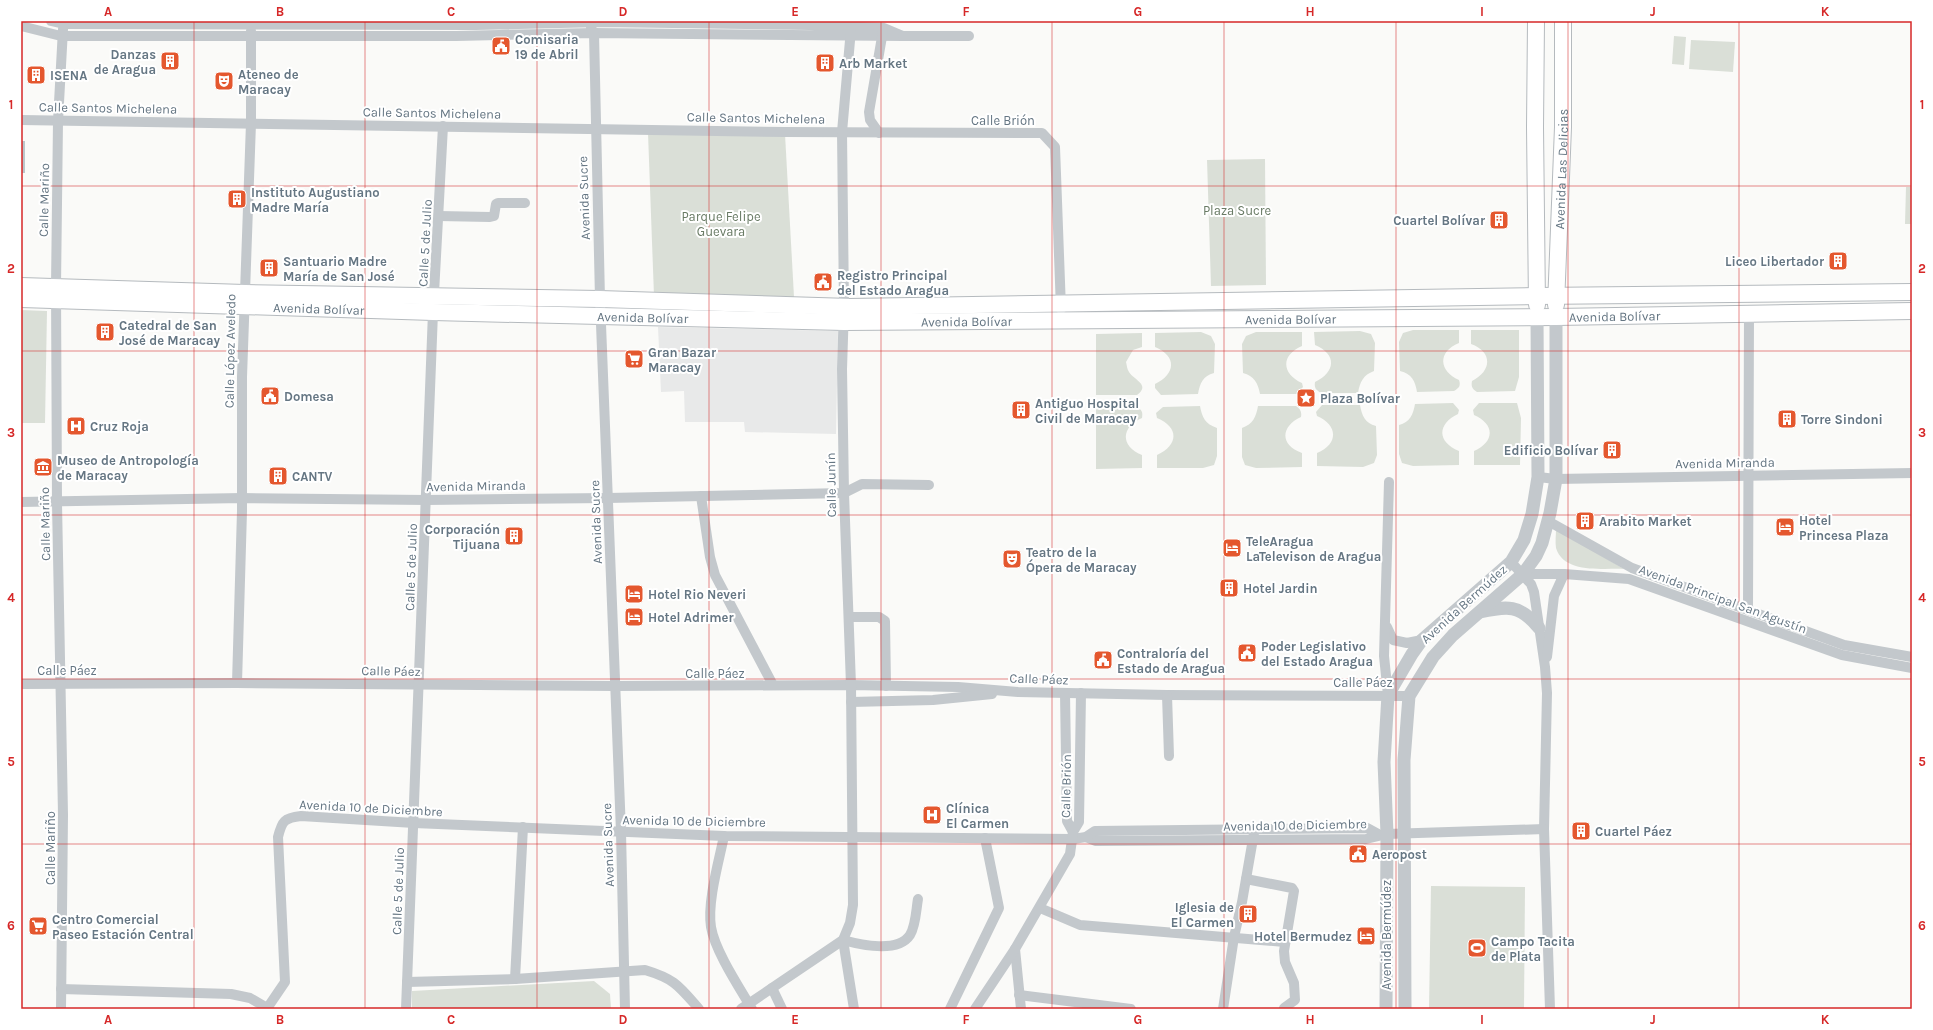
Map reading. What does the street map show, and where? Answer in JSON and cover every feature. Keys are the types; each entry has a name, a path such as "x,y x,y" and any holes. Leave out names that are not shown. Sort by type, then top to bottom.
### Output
{"main road":[{"name":"Avenida Las Delicias","path":"1536,21 1536,317"},
{"name":"Avenida Las Delicias","path":"1556,317 1563,127 1563,21"},
{"name":"Avenida Bolívar","path":"21,286 56,293 244,299 433,312 601,316 844,315 1061,321 1556,317 1912,311"},
{"name":"Avenida Bolívar","path":"244,299 435,296 600,299 844,315 1061,305 1537,296 1912,292"},
{"name":"Avenida Bolívar","path":"21,299 56,293"}],"street":[{"path":"51,21 251,23 601,22 883,29 903,36 969,36"},
{"name":"Calle Mariño","path":"61,1009 63,815 57,503 56,293 58,120 64,22"},
{"name":"Avenida Sucre","path":"589,22 594,33 600,299 626,1009"},
{"path":"594,33 601,22"},
{"name":"Calle López Aveledo","path":"237,683 242,498 242,377 251,124 251,23"},
{"path":"21,26 62,36 594,33 851,28"},
{"path":"842,132 851,28"},
{"path":"879,132 870,120 869,112 883,29"},
{"name":"Calle Santos Michelena","path":"21,120 842,132"},
{"name":"Calle 5 de Julio","path":"406,1009 420,685 433,312 443,126"},
{"name":"Calle Brión","path":"842,132 1042,133 1055,147 1061,321"},
{"name":"Calle Junín","path":"842,132 844,315 842,368 844,493 851,685 854,905 850,923 843,940"},
{"path":"439,216 490,217 494,216 496,204 498,203 525,203"},
{"path":"1748,609 1749,313"},
{"name":"Avenida Bermúdez","path":"1386,1009 1382,834 1388,695 1422,640 1511,562 1524,540 1536,494 1538,477 1536,317"},
{"name":"Avenida Bermúdez","path":"1405,1009 1404,760 1409,696 1433,657 1453,635 1523,574 1536,556 1548,521 1556,479 1556,317"},
{"name":"Avenida Miranda","path":"1538,477 1556,479 1912,473"},
{"path":"1388,695 1384,656 1389,482"},
{"name":"Avenida Miranda","path":"21,502 57,503 242,498 427,500 608,498 844,493 862,484 929,484"},
{"path":"701,496 710,557 715,575 773,685"},
{"name":"Avenida Principal San Agustín","path":"1548,521 1632,568 1748,609 1842,655 1912,668"},
{"path":"1511,562 1531,584 1534,592 1545,666"},
{"path":"1629,578 1632,568"},
{"name":"Avenida Principal San Agustín","path":"1523,574 1564,574 1629,578 1800,634 1844,646 1912,656"},
{"path":"1550,1009 1544,829 1545,666 1554,596 1564,574"},
{"path":"1478,613 1502,607 1515,609 1532,620 1539,628"},
{"path":"849,618 879,617 885,621 886,686"},
{"path":"1386,626 1393,640 1407,643 1422,640"},
{"name":"Calle Páez","path":"21,684 237,683 614,686 851,685 958,687 1018,692 1065,693 1409,696"},
{"path":"851,702 934,700 1018,692"},
{"name":"Calle Brión","path":"1065,693 1067,821 1073,836"},
{"name":"Calle Brión","path":"1073,836 1079,822 1081,693"},
{"path":"1167,695 1169,756"},
{"path":"1065,765 1079,765"},
{"name":"Avenida 10 de Diciembre","path":"268,1008 285,982 278,837 281,824 289,817 301,816 414,823 523,826 724,836 985,838 1086,837 1095,831 1254,834 1367,828 1382,834"},
{"path":"515,979 523,826"},
{"path":"1382,834 1544,829"},
{"path":"1223,1009 1234,937 1254,834"},
{"path":"724,836 714,888 711,926 716,945 747,1007 772,988 843,940 866,946 900,944 906,940 913,929 918,899"},
{"path":"975,1009 1040,908 1070,854 1073,836"},
{"path":"950,1009 999,908 985,838"},
{"path":"1246,879 1292,888 1294,896 1285,942 1285,962 1294,983 1295,1000 1284,1008"},
{"path":"1040,908 1080,925 1285,942"},
{"path":"843,940 854,1009"},
{"path":"1015,949 1020,1009"},
{"path":"408,982 515,979 624,970 645,970 665,976 677,984 699,1009"},
{"path":"772,988 782,1009"},
{"path":"61,989 230,994 250,998 268,1008"},
{"path":"1019,995 1074,1005 1130,1009"}],"shaded area":[{"path":"21,141 25,141 25,173 21,173"},
{"path":"658,327 838,331 836,434 745,432 744,422 685,422 684,391 661,392"}],"green space":[{"path":"1674,36 1686,37 1684,65 1672,64"},
{"path":"1691,40 1735,42 1733,72 1689,69"},
{"name":"Parque Felipe Guevara","path":"648,133 785,134 794,297 654,296"},
{"name":"Plaza Sucre","path":"1265,159 1266,285 1211,286 1207,160"},
{"path":"1906,187 1912,187 1912,224 1905,224"},
{"path":"21,310 47,311 45,423 21,423"},
{"path":"1413,330 1459,330 1459,343 1447,351 1443,362 1447,372 1459,380 1460,385 1457,389 1454,391 1417,392 1412,378 1400,371 1399,342 1403,333"},
{"path":"1471,330 1519,330 1519,377 1515,391 1477,392 1473,389 1472,381 1479,377 1483,372 1487,362 1483,352 1478,347 1471,344"},
{"path":"1360,331 1371,334 1375,343 1374,371 1363,379 1358,393 1319,392 1315,387 1315,382 1327,373 1331,363 1327,353 1315,345 1314,332"},
{"path":"1201,332 1211,336 1215,344 1214,373 1210,374 1203,380 1198,394 1161,395 1155,388 1155,384 1167,375 1171,365 1167,355 1155,347 1155,333"},
{"path":"1256,332 1302,332 1302,346 1290,354 1286,364 1290,374 1302,383 1303,387 1297,394 1260,394 1255,380 1243,373 1242,344 1246,336"},
{"path":"1142,333 1142,347 1133,350 1126,362 1127,369 1131,375 1142,385 1141,391 1137,395 1096,395 1096,334"},
{"path":"1453,403 1459,410 1458,414 1446,423 1442,433 1443,438 1447,443 1459,451 1459,465 1413,466 1402,463 1399,454 1399,425 1403,424 1410,418 1415,404"},
{"path":"1479,403 1517,403 1521,418 1520,465 1474,465 1474,451 1486,443 1490,433 1486,423 1474,415 1473,410"},
{"path":"1322,405 1360,405 1367,421 1376,426 1377,455 1374,463 1363,467 1317,466 1317,453 1329,445 1333,434 1329,424 1317,416 1316,412"},
{"path":"1200,406 1205,420 1217,428 1217,456 1214,465 1203,468 1157,468 1157,455 1169,446 1174,436 1169,426 1157,418 1156,413 1163,407"},
{"path":"1258,406 1296,406 1300,409 1301,417 1289,425 1285,435 1289,445 1302,453 1302,467 1256,468 1245,465 1242,457 1242,428 1253,420"},
{"path":"1096,407 1137,407 1141,410 1142,418 1130,426 1126,436 1130,447 1142,455 1142,468 1096,469"},
{"path":"1556,529 1624,569 1585,568 1575,566 1567,562 1560,556 1556,548"},
{"name":"Campo Tacita de Plata","path":"1431,886 1525,887 1524,1009 1429,1009"},
{"path":"594,981 610,994 611,1009 412,1009 412,991"}],"place":[{"name":"Comisaria 19 de Abril","path":"501,46"},
{"name":"Danzas de Aragua","path":"170,61"},
{"name":"Arb Market","path":"825,63"},
{"name":"ISENA","path":"36,75"},
{"name":"Ateneo de Maracay","path":"224,81"},
{"name":"Instituto Augustiano Madre María","path":"237,199"},
{"name":"Cuartel Bolívar","path":"1499,220"},
{"name":"Liceo Libertador","path":"1838,261"},
{"name":"Santuario Madre María de San José","path":"269,268"},
{"name":"Registro Principal del Estado Aragua","path":"823,282"},
{"name":"Catedral de San José de Maracay","path":"105,332"},
{"name":"Gran Bazar Maracay","path":"634,359"},
{"name":"Domesa","path":"270,396"},
{"name":"Plaza Bolívar","path":"1306,398"},
{"name":"Antiguo Hospital Civil de Maracay","path":"1021,410"},
{"name":"Torre Sindoni","path":"1787,419"},
{"name":"Cruz Roja","path":"76,426"},
{"name":"Edificio Bolívar","path":"1612,450"},
{"name":"Museo de Antropología de Maracay","path":"43,467"},
{"name":"CANTV","path":"278,476"},
{"name":"Arabito Market","path":"1585,521"},
{"name":"Hotel Princesa Plaza","path":"1785,527"},
{"name":"Corporación Tijuana","path":"514,536"},
{"name":"TeleAragua LaTelevison de Aragua","path":"1232,548"},
{"name":"Teatro de la Ópera de Maracay","path":"1012,559"},
{"name":"Hotel Jardin","path":"1229,588"},
{"name":"Hotel Rio Neveri","path":"634,594"},
{"name":"Hotel Adrimer","path":"634,617"},
{"name":"Poder Legislativo del Estado Aragua","path":"1247,653"},
{"name":"Contraloría del Estado de Aragua","path":"1103,660"},
{"name":"Clínica El Carmen","path":"932,815"},
{"name":"Cuartel Páez","path":"1581,831"},
{"name":"Aeropost","path":"1358,854"},
{"name":"Iglesia de El Carmen","path":"1248,914"},
{"name":"Centro Comercial Paseo Estación Central","path":"38,926"},
{"name":"Hotel Bermudez","path":"1366,936"},
{"name":"Campo Tacita de Plata","path":"1477,948"}]}
